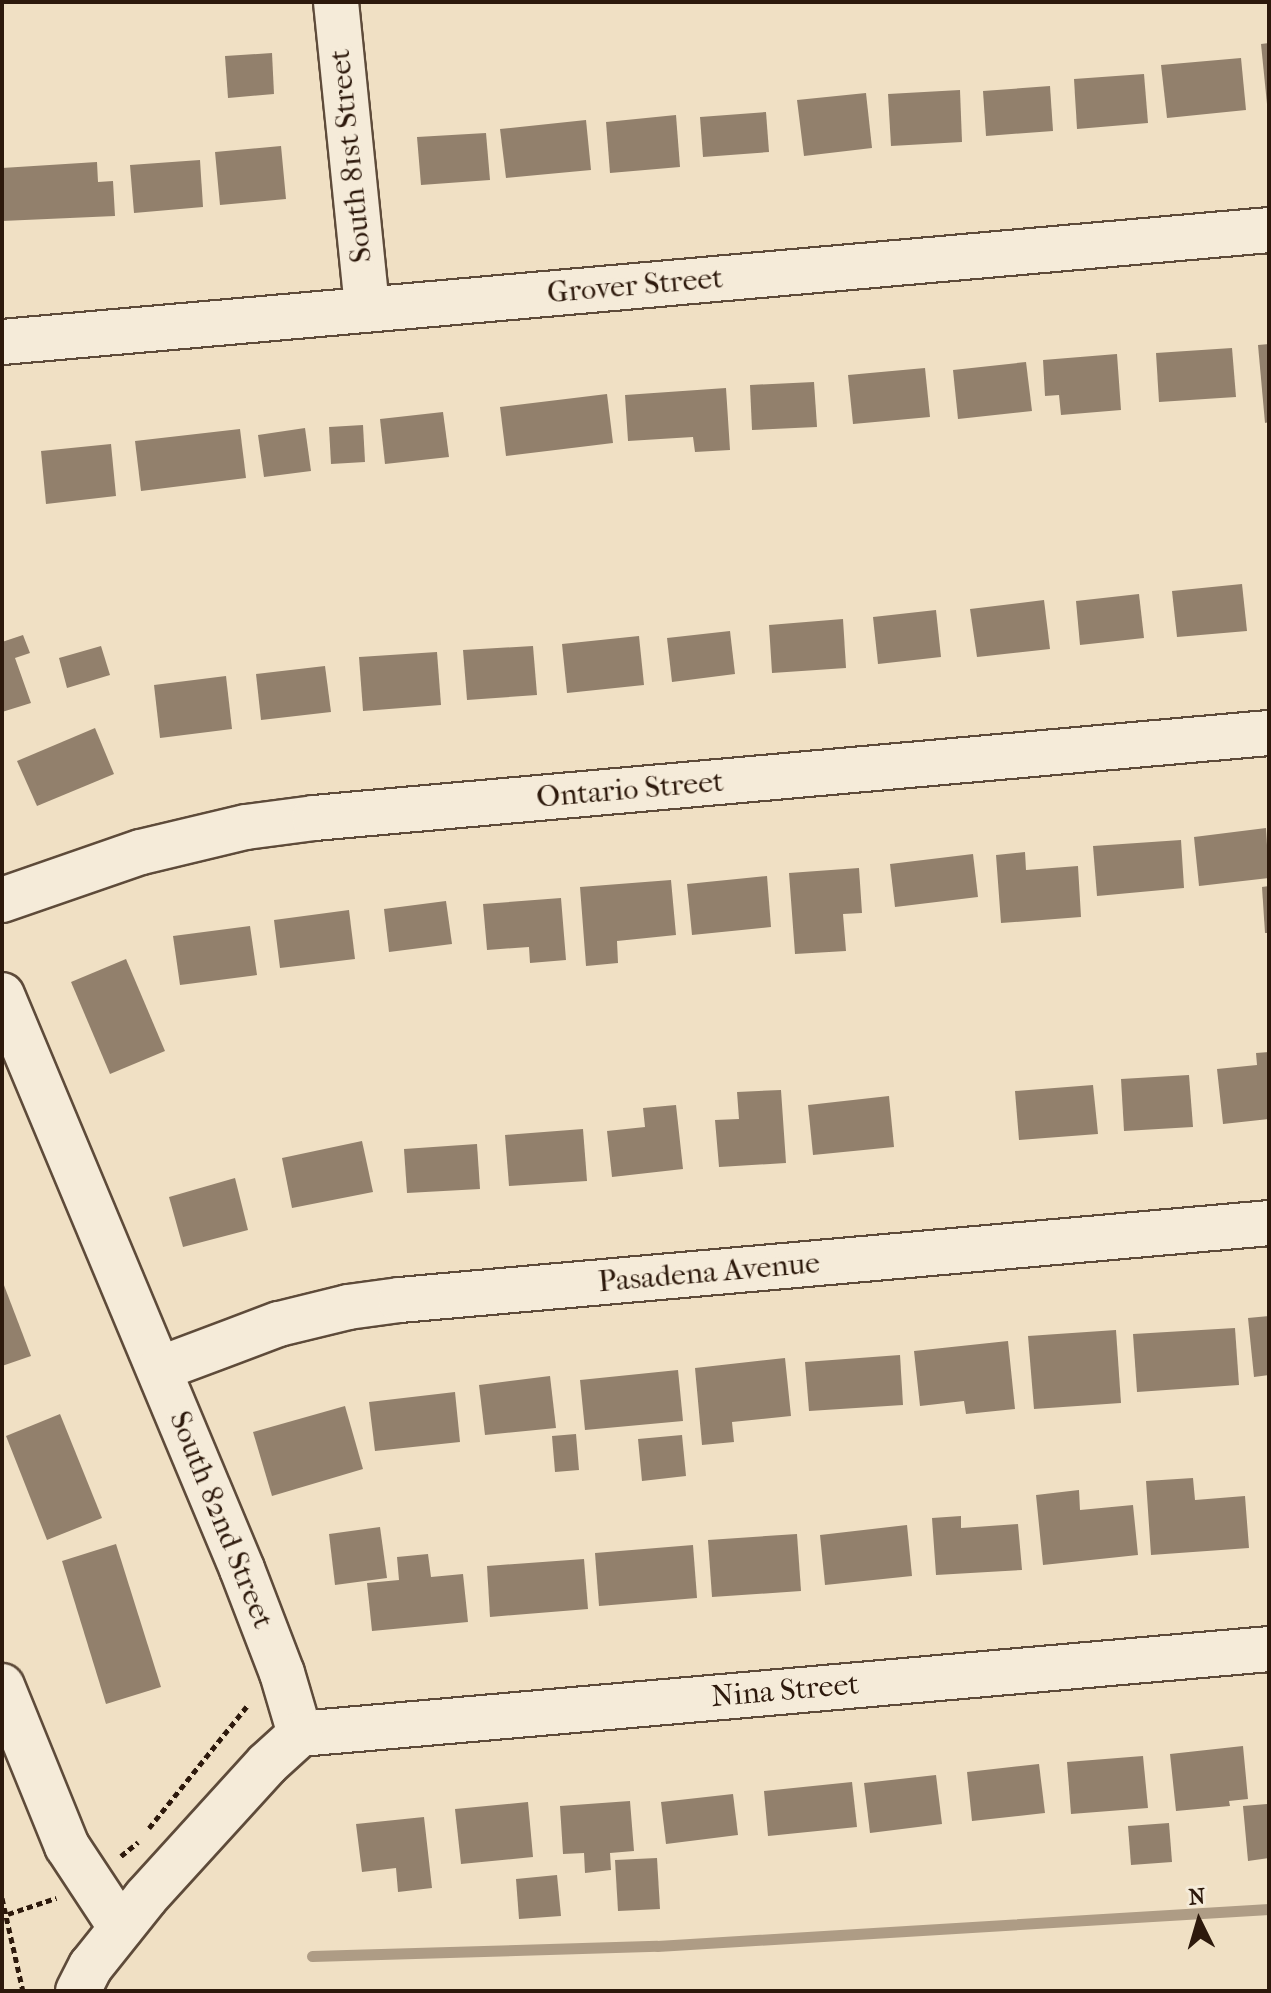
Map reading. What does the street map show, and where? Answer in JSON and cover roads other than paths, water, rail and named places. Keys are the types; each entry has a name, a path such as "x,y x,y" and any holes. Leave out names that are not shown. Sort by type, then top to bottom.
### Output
{"street":[{"name":"South 81st Street","path":"336,2 367,309"},
{"name":"Grover Street","path":"2,342 1269,230"},
{"name":"Ontario Street","path":"2,900 141,852 246,827 314,818 1269,733"},
{"name":"South 82nd Street","path":"2,995 248,1583 282,1673 300,1734"},
{"name":"Pasadena Avenue","path":"159,1369 279,1324 348,1307 400,1300 1269,1223"},
{"name":"Nina Street","path":"300,1734 1269,1649"},
{"path":"2,1686 67,1846 121,1928"},
{"path":"78,1991 91,1966 121,1928 257,1775 300,1734"}],"waterway":[{"path":"312,1956 657,1946 1269,1909"}]}
